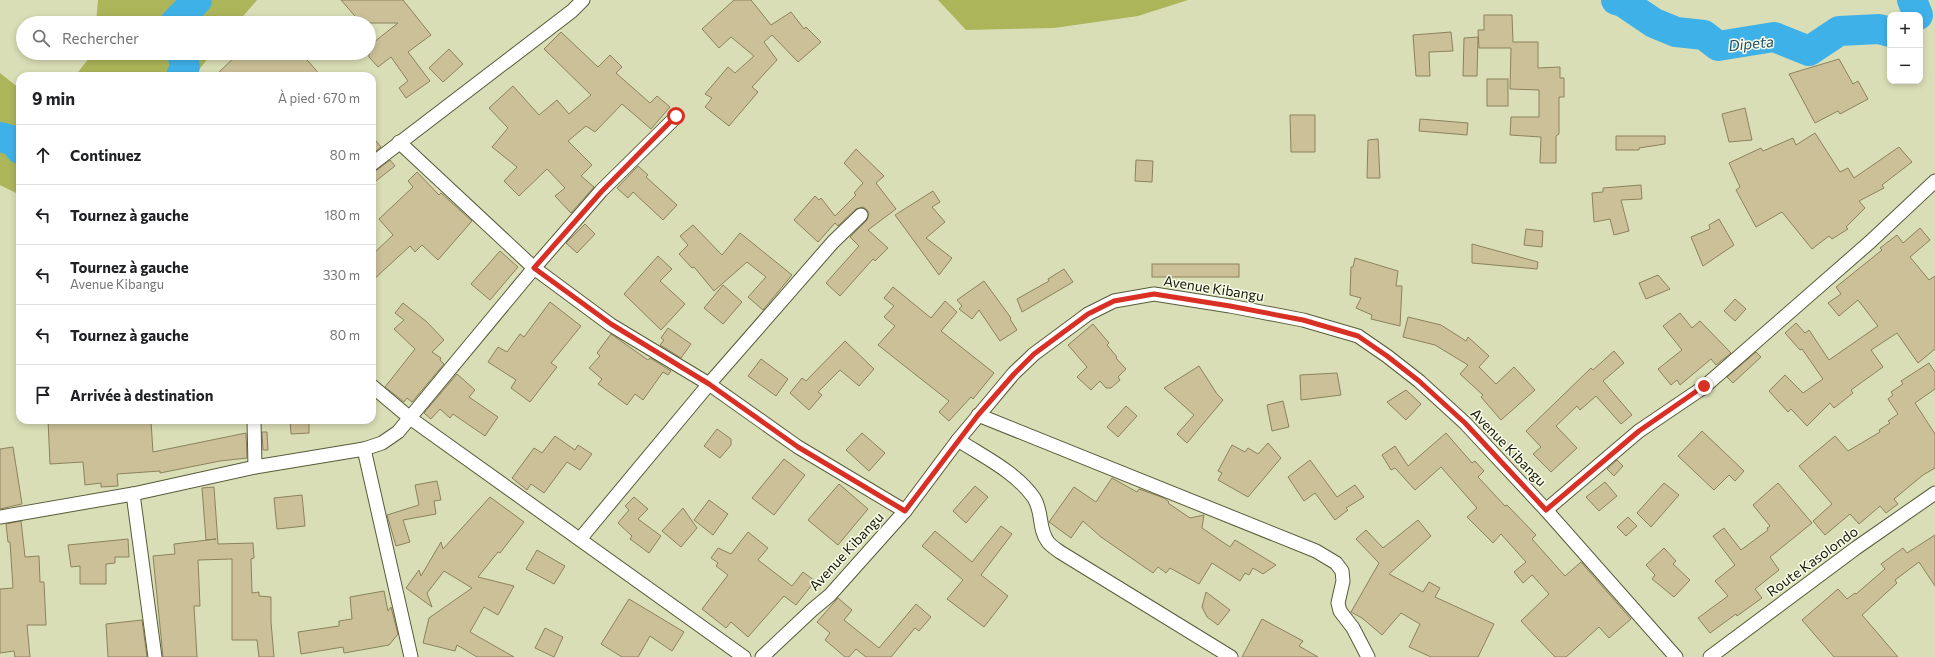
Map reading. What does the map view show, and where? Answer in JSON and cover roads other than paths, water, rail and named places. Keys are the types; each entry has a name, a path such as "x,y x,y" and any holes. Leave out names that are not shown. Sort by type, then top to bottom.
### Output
{"street":[{"path":"376,161 527,47 572,11 583,0"},
{"path":"0,517 133,494 255,466 364,449 382,443 398,432 534,268 602,191 676,116"},
{"path":"399,142 534,268 611,324 709,384 798,447 905,511"},
{"path":"1546,510 1639,431 1704,386 1870,242 1935,181"},
{"path":"580,539 709,384 833,242 861,215"},
{"name":"Avenue Kibangu","path":"762,657 812,610 830,596 905,511 978,415 1014,374 1034,354 1088,314 1114,301 1154,294 1230,306 1303,320 1358,336 1387,356 1419,381 1465,423 1546,510 1676,657"},
{"path":"376,389 410,418 744,657"},
{"path":"978,415 1316,551 1336,563 1342,571 1344,581 1339,598 1340,611 1353,628 1368,657"},
{"path":"254,424 255,466"},
{"path":"958,440 1014,476 1025,487 1035,500 1040,512 1041,530 1048,542 1060,552 1232,657"},
{"path":"364,449 411,657"},
{"name":"Route Kasolondo","path":"1710,657 1856,548 1935,493"},
{"path":"133,494 155,657"}],"waterway":[{"name":"Dipeta","path":"182,16 197,0"},
{"name":"Dipeta","path":"1616,0 1623,2 1654,23 1676,32 1704,35 1718,46 1774,37 1809,51 1839,31 1879,29 1887,31"},
{"name":"Dipeta","path":"1912,0 1917,12"},
{"name":"Dipeta","path":"183,72 185,67 184,60"},
{"name":"Dipeta","path":"0,137 14,141 16,144"}]}
